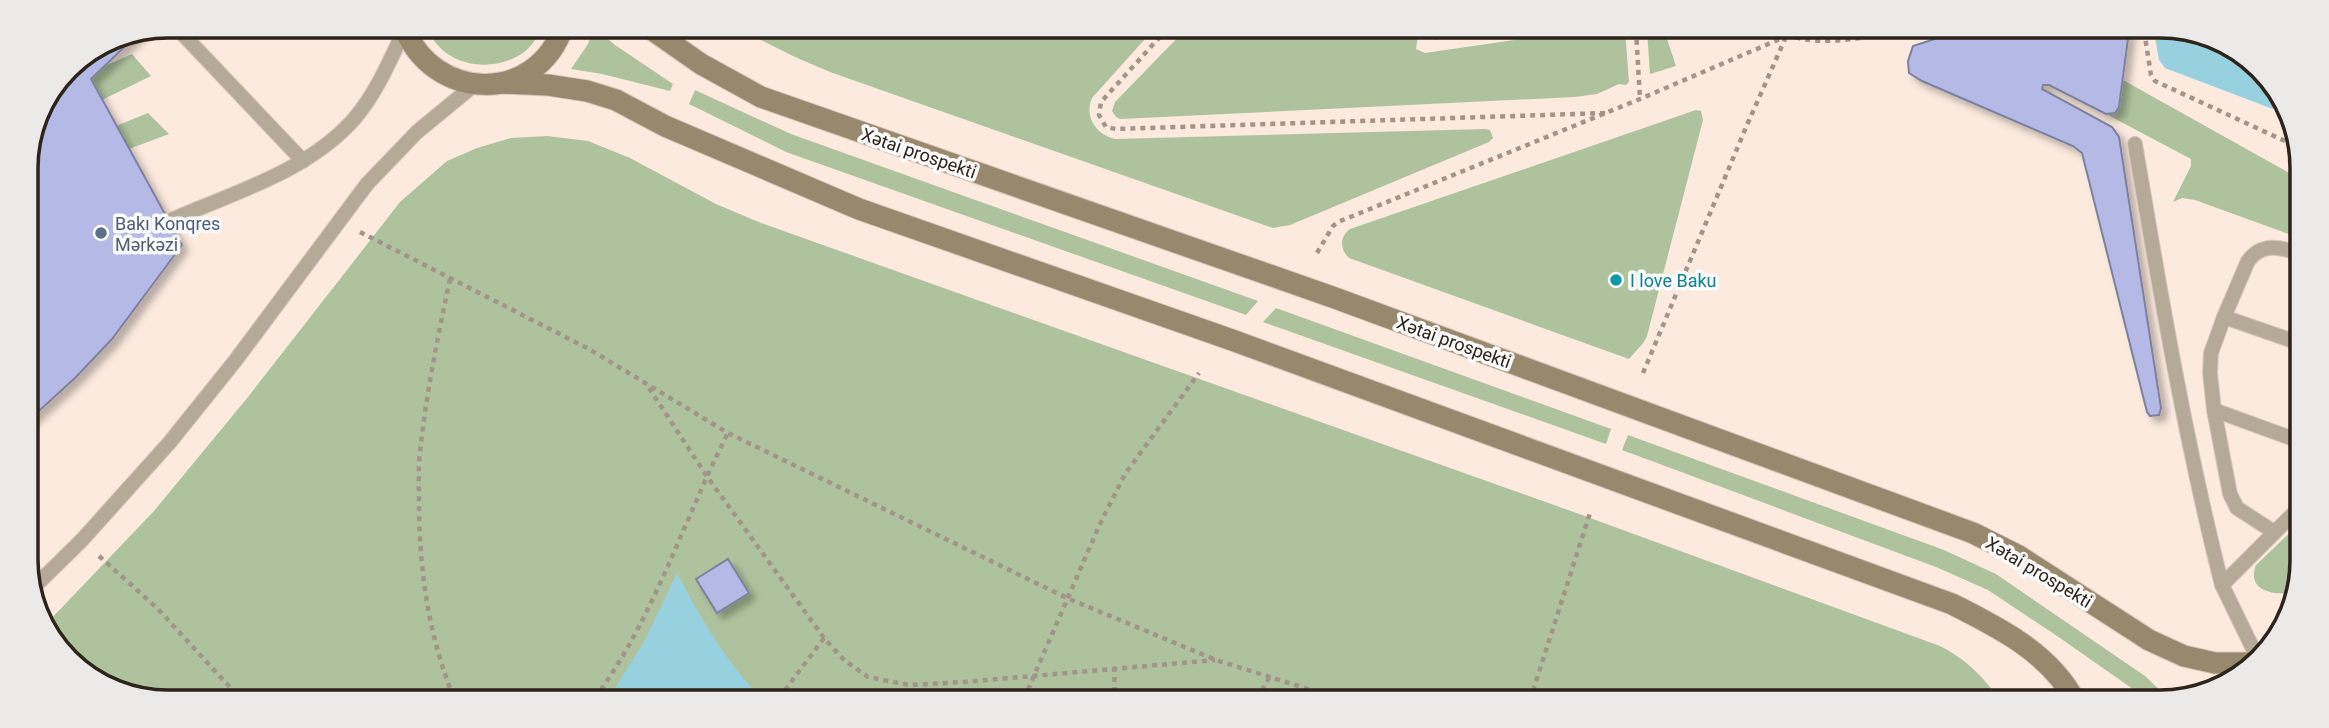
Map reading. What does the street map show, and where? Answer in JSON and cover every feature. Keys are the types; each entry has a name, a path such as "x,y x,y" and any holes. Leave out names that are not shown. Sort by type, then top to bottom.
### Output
{"street":[{"path":"410,38 415,50 432,67 452,79 474,85 548,85 587,91 617,100 665,126 859,209 1296,363 1952,604 1987,621 2035,653 2066,689"},
{"path":"501,83 524,75 544,60 559,38"},
{"name":"Xətai prospekti","path":"664,38 701,64 761,97 1335,298 1973,533 2019,556 2149,640 2184,656 2215,663 2240,663"}],"lane":[{"path":"186,38 303,161"},
{"path":"169,221 270,178 329,144 356,117 377,87 400,38"},
{"path":"41,581 82,540 178,432 235,361 367,184 400,149 474,85"},
{"path":"2134,144 2210,537 2222,585 2253,650"},
{"path":"2274,532 2237,508 2230,494 2214,410 2211,353 2248,261 2254,253 2268,247 2290,250"},
{"path":"2224,317 2290,341"},
{"path":"2214,410 2290,438"},
{"path":"2222,585 2290,517"}],"path":[{"path":"1159,38 1101,102 1099,115 1107,127 1130,129 1606,113"},
{"path":"1636,38 1640,99"},
{"path":"1317,253 1338,222 1640,99 1777,38"},
{"path":"1643,373 1746,125 1786,38"},
{"path":"1809,38 1861,38"},
{"path":"2145,38 2151,75 2155,81 2288,142"},
{"path":"338,222 589,349 728,433 1067,598 1216,660 1311,689"},
{"path":"450,278 435,348 419,454 419,531 426,602 442,668 451,690"},
{"path":"1028,690 1067,598 1125,474 1199,373"},
{"path":"647,385 706,475 824,638 844,660 868,677 909,685 1216,660"},
{"path":"601,690 642,624 706,475 728,433"},
{"path":"1533,689 1591,510"},
{"path":"82,540 157,608 233,690"},
{"path":"785,690 824,638"},
{"path":"1114,667 1115,690"},
{"path":"1262,689 1270,676"}],"green space":[{"path":"432,38 536,38 522,53 492,64 465,62 442,50"},
{"path":"590,38 607,38 673,84 670,91 571,69"},
{"path":"757,38 1146,38 1092,98 1090,112 1093,124 1108,137 1115,139 1485,129 1490,130 1493,138 1489,142 1290,225 1273,228 830,72"},
{"path":"1177,38 1418,38 1416,49 1425,53 1529,38 1626,38 1629,82 1597,94 1575,97 1120,119 1112,111 1115,102"},
{"path":"1648,38 1667,38 1676,66 1650,74"},
{"path":"132,54 151,76 102,100 91,79 105,66"},
{"path":"2123,80 2290,173 2290,234 2195,200 2182,198 2173,202 2191,166 2191,159 2106,114 2115,113 2119,107"},
{"path":"695,90 791,134 1258,301 1246,315 786,152 689,104"},
{"path":"1696,110 1701,111 1703,120 1647,336 1629,359 1349,258 1344,251 1342,239 1350,229"},
{"path":"148,113 169,134 129,149 116,126"},
{"path":"547,136 588,141 630,158 716,204 761,223 1582,515 1940,646 1974,669 1992,689 169,690 119,680 89,663 65,639 52,618 154,511 248,397 400,202 447,161 511,138"},
{"path":"1276,308 1611,429 1606,444 1263,322"},
{"path":"1628,435 1944,550 1996,574 2145,676 2159,689 2133,689 1988,590 1936,567 1622,450"},
{"path":"2290,533 2286,593 2273,593 2259,587 2255,582 2256,565"}],"water":[{"path":"2155,38 2210,48 2240,65 2269,96 2277,110 2165,68 2159,60"},
{"path":"677,573 714,638 754,690 614,690 645,640"}],"building":[{"path":"1938,38 2128,38 2119,107 2115,113 2106,114 2049,85 2043,85 2042,89 2112,127 2119,137 2161,408 2159,415 2150,416 2147,412 2082,153 2073,146 1909,73 1908,61 1913,46"},
{"name":"Bakı Konqres Mərkəzi","path":"126,45 91,79 182,245 112,339 38,411 40,152 45,127 65,89 96,60"},
{"path":"728,559 749,593 717,613 696,579"}],"place":[{"name":"Bakı Konqres Mərkəzi","path":"101,233"},
{"name":"I love Baku","path":"1616,280"}]}
